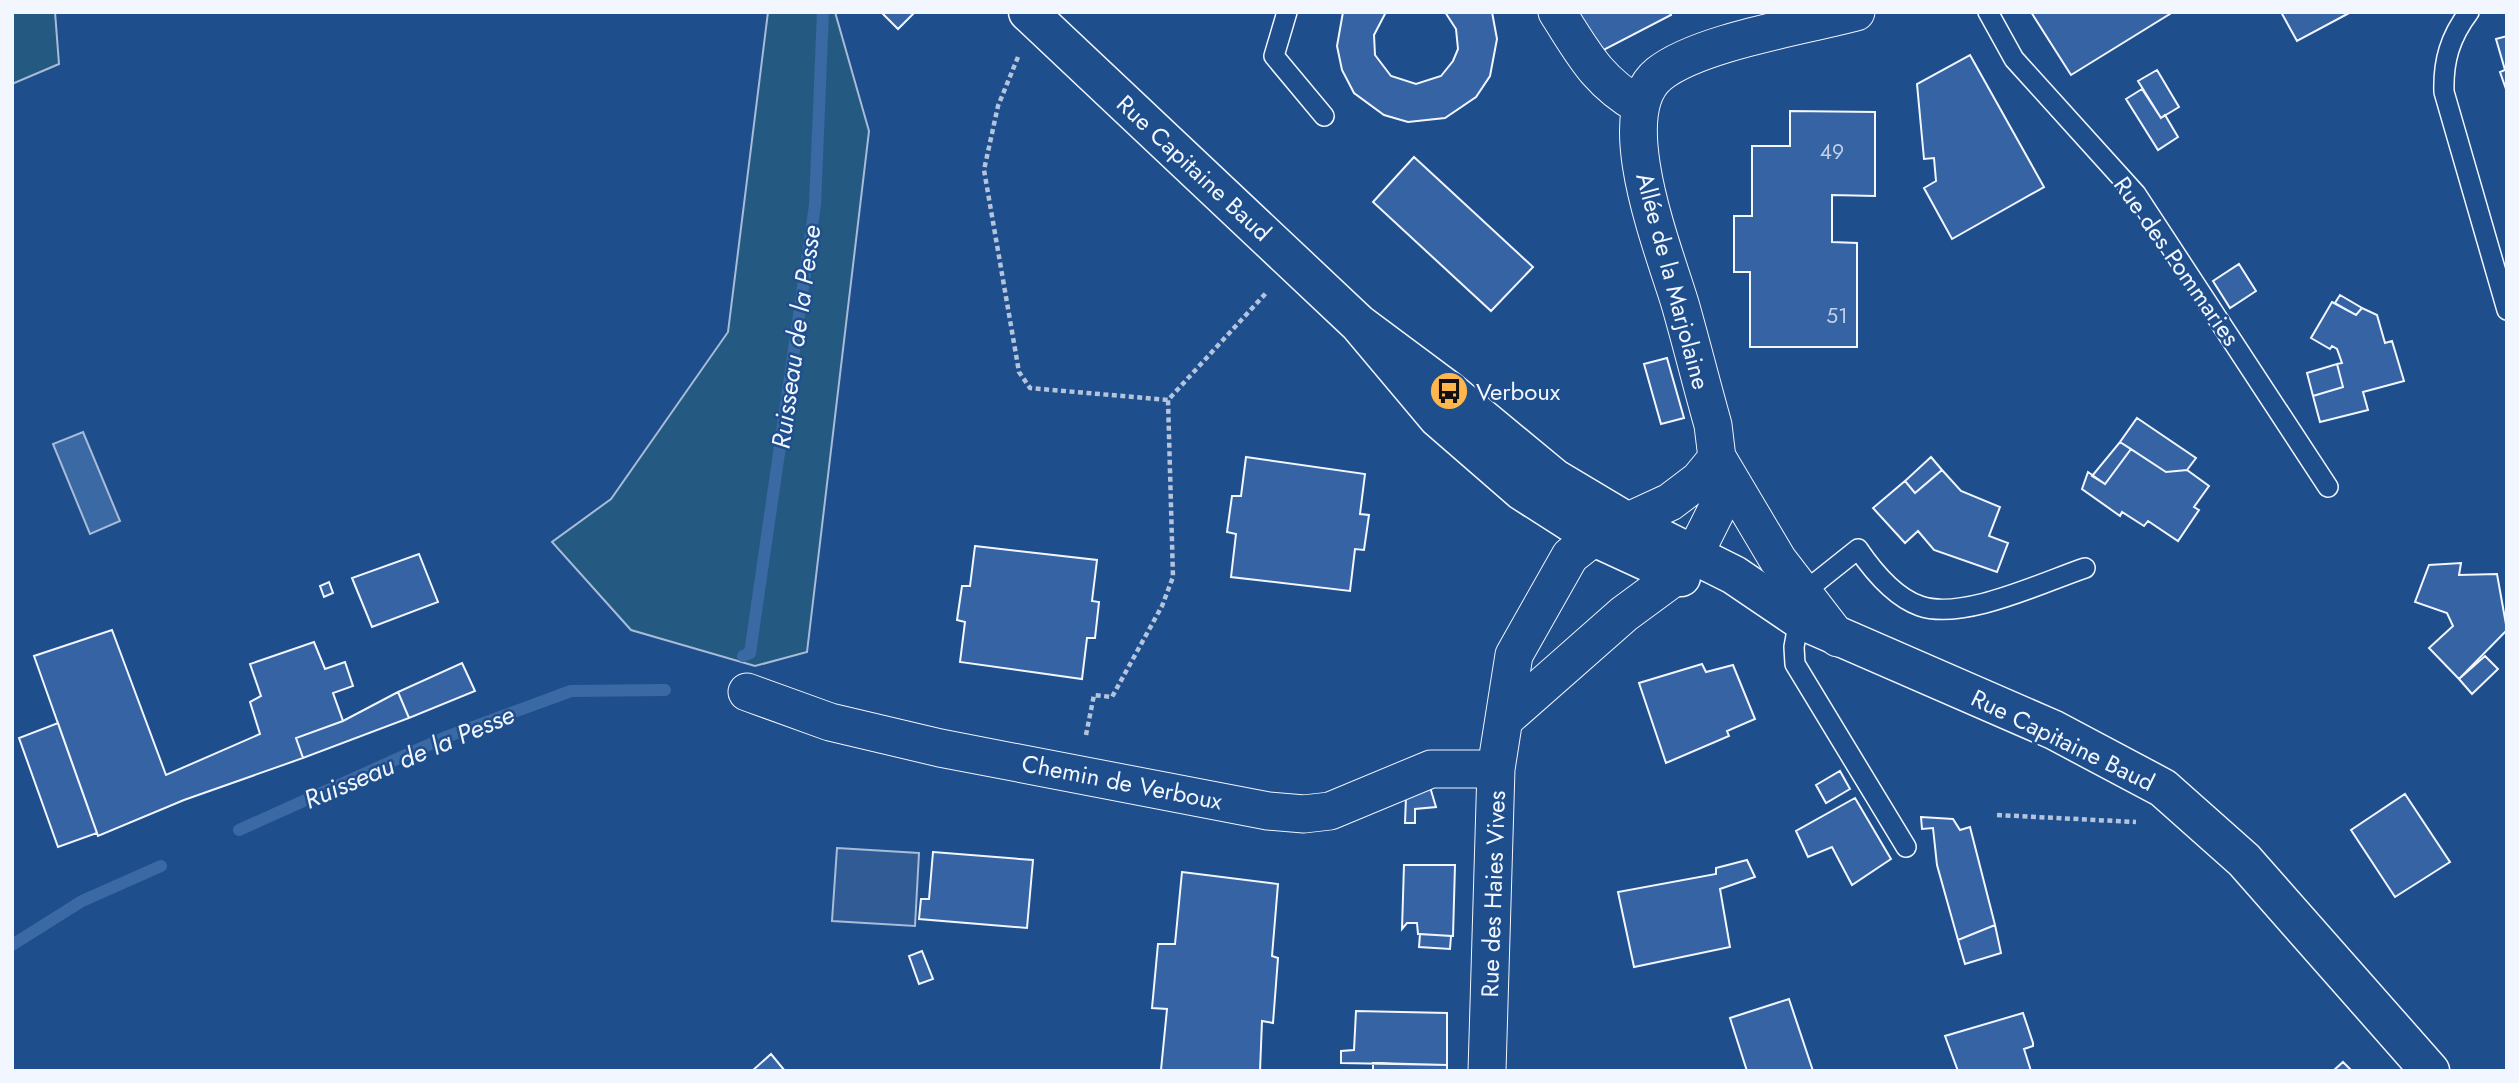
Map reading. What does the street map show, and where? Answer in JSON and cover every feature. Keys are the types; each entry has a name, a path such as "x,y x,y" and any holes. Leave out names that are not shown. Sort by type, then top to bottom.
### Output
{"main road":[{"name":"Rue Capitaine Baud","path":"1033,17 1359,324 1438,418 1522,491 1686,565 1725,597 1802,605 1838,638 2054,730 2164,789 2244,860 2430,1071"}],"street":[{"path":"1557,12 1597,74 1613,90 1640,106 1657,75 1688,55 1856,12"},
{"name":"Allée de la Marjolaine","path":"1640,106 1638,133 1642,181 1706,399 1717,458 1718,507 1686,565"},
{"path":"1610,529 1670,502 1699,480 1717,458"},
{"name":"Allée de la Marjolaine","path":"1717,458 1802,605"},
{"name":"Rue des Haies Vives","path":"1487,1071 1496,769 1514,655 1570,556 1610,529"},
{"path":"1506,718 1624,614 1686,565"},
{"name":"Chemin de Verboux","path":"747,692 830,722 940,748 1268,811 1304,814 1330,811 1431,769 1496,769"}],"lane":[{"path":"1287,12 1274,57 1324,116"},
{"name":"Rue des Pommaries","path":"1988,12 2014,59 2136,194 2328,487"},
{"path":"2469,12 2449,46 2444,68 2444,92 2507,310"},
{"path":"1906,847 1795,664 1794,647 1802,605 1858,549 1877,576 1918,606 1938,611 1970,607 2085,568"}],"path":[{"path":"1033,17 998,106 984,170 1018,372 1030,388 1168,400"},
{"path":"1078,773 1094,695 1112,698 1162,606 1173,577 1168,400 1294,262"},
{"path":"1997,815 2142,822 2164,789"}],"shaded area":[{"path":"12,12 55,12 59,64 12,84"},
{"path":"768,12 835,12 869,131 807,652 755,666 631,630 552,542 611,499 728,332"},
{"path":"83,432 120,521 90,534 53,444"},
{"path":"837,848 919,853 915,926 832,921"}],"building":[{"path":"881,12 915,12 898,29"},
{"path":"1343,12 1386,12 1374,35 1375,55 1391,76 1416,84 1441,76 1453,61 1458,49 1456,29 1445,12 1492,12 1497,39 1490,76 1476,97 1445,118 1408,122 1384,115 1354,93 1342,70 1337,46"},
{"path":"1572,12 1670,12 1671,15 1594,55"},
{"path":"2031,12 2173,12 2071,75"},
{"path":"2281,12 2351,12 2297,41"},
{"path":"2507,36 2507,92 2500,72 2505,70 2496,39"},
{"path":"1970,55 2044,187 1952,239 1924,188 1936,181 1934,158 1924,159 1917,84"},
{"path":"2157,70 2179,107 2161,118 2138,81"},
{"path":"2142,89 2161,118 2165,115 2178,137 2158,150 2126,99"},
{"path":"1790,111 1875,112 1875,196 1832,195 1832,242 1857,243 1857,347 1750,347 1750,272 1734,272 1734,216 1752,216 1752,146 1790,146"},
{"path":"1414,157 1533,267 1491,311 1373,202"},
{"path":"2239,264 2256,291 2230,308 2213,281"},
{"path":"2340,295 2362,308 2356,315 2335,303"},
{"path":"2332,302 2356,315 2362,308 2377,315 2385,343 2392,341 2404,381 2363,392 2368,410 2320,422 2313,396 2343,387 2337,364 2342,363 2337,349 2332,346 2330,349 2311,338"},
{"path":"1667,358 1684,418 1661,424 1644,364"},
{"path":"2337,364 2343,387 2313,396 2307,373"},
{"path":"2137,418 2196,458 2187,470 2166,472 2120,442"},
{"path":"2120,442 2131,449 2105,484 2092,476"},
{"path":"2131,449 2166,472 2187,470 2209,486 2194,507 2199,510 2178,541 2148,521 2144,526 2122,512 2120,516 2082,489 2088,472 2105,484"},
{"path":"1246,457 1365,474 1360,514 1369,515 1364,550 1355,549 1350,591 1231,577 1236,534 1227,532 1232,496 1241,496"},
{"path":"1931,457 1942,470 1915,493 1905,481"},
{"path":"1942,470 1961,491 2000,507 1989,536 2008,543 1997,572 1934,550 1918,531 1905,543 1873,508 1905,481 1915,493"},
{"path":"975,546 1097,560 1092,601 1099,602 1095,638 1087,638 1082,679 960,662 965,622 957,620 962,586 970,586"},
{"path":"419,554 438,602 372,627 352,578"},
{"path":"2461,563 2459,575 2497,574 2507,630 2459,679 2429,648 2453,626 2447,613 2415,602 2429,565"},
{"path":"329,582 333,593 324,597 320,586"},
{"path":"112,630 166,775 260,734 250,702 261,696 250,664 314,642 325,669 345,662 353,686 333,693 343,721 296,738 303,758 184,800 98,836 34,656"},
{"path":"2485,656 2498,669 2472,694 2459,679"},
{"path":"462,663 475,691 409,718 398,692"},
{"path":"1702,664 1706,672 1733,665 1755,719 1727,731 1729,736 1666,763 1639,683"},
{"path":"398,692 409,718 303,758 296,738 343,721"},
{"path":"58,723 97,833 58,847 19,738"},
{"path":"1840,771 1850,789 1826,803 1816,785"},
{"path":"1430,787 1436,807 1415,809 1415,823 1405,823 1406,797"},
{"path":"2405,794 2450,862 2395,897 2351,830"},
{"path":"1855,798 1891,859 1852,885 1832,847 1808,857 1796,831"},
{"path":"1921,817 1953,819 1960,830 1970,827 1995,925 1958,940 1937,865 1933,828 1922,829"},
{"path":"933,852 1033,860 1027,928 919,919 921,899 929,899"},
{"path":"1747,860 1755,877 1720,889 1730,947 1634,967 1618,892 1716,874 1716,868"},
{"path":"1404,865 1455,865 1453,936 1418,934 1417,923 1407,923 1402,929"},
{"path":"1182,872 1278,884 1272,956 1278,958 1273,1023 1262,1021 1260,1071 1161,1070 1167,1009 1152,1008 1158,944 1175,944"},
{"path":"1995,925 2001,953 1965,964 1958,940"},
{"path":"1420,934 1451,936 1450,949 1419,947"},
{"path":"922,951 933,979 919,984 909,956"},
{"path":"1789,999 1813,1071 1747,1071 1730,1018"},
{"path":"1356,1011 1447,1013 1447,1065 1341,1063 1341,1051 1354,1050"},
{"path":"2023,1013 2033,1043 2033,1046 2024,1049 2031,1071 1958,1071 1945,1036"},
{"path":"771,1054 785,1071 752,1071"},
{"path":"2343,1062 2352,1071 2333,1071"},
{"path":"1373,1063 1447,1065 1447,1071 1373,1071"}],"waterway":[{"name":"Ruisseau de la Pesse","path":"743,656 750,653 815,205 823,12"},
{"name":"Ruisseau de la Pesse","path":"239,830 446,737 571,691 665,690"},
{"name":"Ruisseau de la Pesse","path":"12,945 82,901 161,866"}],"place":[{"name":"Verboux","path":"1449,391"}]}
